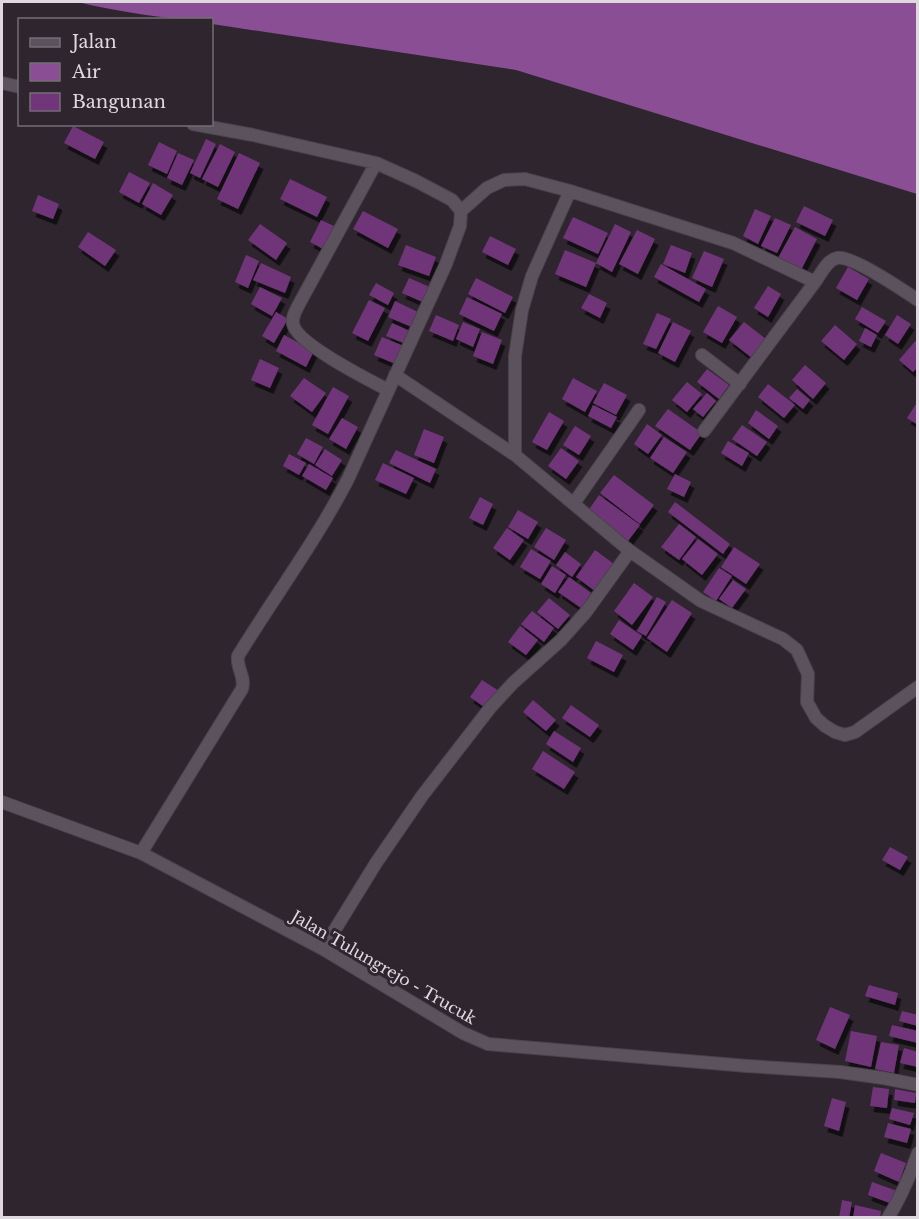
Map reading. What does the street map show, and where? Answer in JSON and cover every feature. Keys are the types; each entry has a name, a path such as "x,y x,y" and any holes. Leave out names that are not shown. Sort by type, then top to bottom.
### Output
{"street":[{"path":"2,83 18,87"},
{"path":"141,853 242,689 244,679 238,656 332,510 446,264 460,226 461,211 452,200 376,163 204,126"},
{"path":"376,163 298,306 293,316 293,323 295,330 316,348 388,390"},
{"path":"461,211 487,188 504,180 525,179 733,243 815,282"},
{"path":"515,455 515,356 522,310 532,276 570,191"},
{"path":"704,431 828,264 836,258 845,258 867,269 918,300"},
{"path":"702,355 740,384"},
{"path":"395,375 515,455 630,551 701,601 783,639 797,650 808,674 807,702 816,718 835,732 845,735 855,732 918,687"},
{"path":"573,503 639,410"},
{"path":"323,949 388,845 443,768 490,708 513,683 561,640 585,612 630,551"},
{"name":"Jalan Tulungrejo - Trucuk","path":"2,802 141,853 323,949 463,1033 488,1044 840,1072 918,1085"},
{"path":"888,1218 910,1177 918,1153"}],"water":[{"path":"77,2 917,2 917,194 516,70 213,24 213,18 170,18"}],"building":[{"path":"73,126 104,142 95,159 64,143"},
{"path":"206,139 216,144 200,178 190,173"},
{"path":"159,142 177,151 167,174 148,165"},
{"path":"220,144 235,152 218,187 202,179"},
{"path":"178,153 194,160 182,185 167,178"},
{"path":"239,153 260,163 238,209 217,199"},
{"path":"129,172 150,183 139,203 119,192"},
{"path":"290,179 327,197 317,217 280,199"},
{"path":"153,183 173,195 161,215 142,204"},
{"path":"38,195 59,204 53,219 32,211"},
{"path":"804,206 833,220 825,236 796,222"},
{"path":"755,209 771,216 758,244 743,236"},
{"path":"363,211 398,229 388,248 353,229"},
{"path":"573,217 608,233 598,254 563,238"},
{"path":"775,218 791,225 777,253 761,246"},
{"path":"321,220 336,227 325,250 310,242"},
{"path":"260,224 287,243 276,260 248,240"},
{"path":"615,224 631,232 612,272 596,263"},
{"path":"795,227 817,239 800,272 777,260"},
{"path":"637,230 655,239 638,274 619,264"},
{"path":"88,232 116,250 105,266 78,247"},
{"path":"490,236 516,249 508,265 482,252"},
{"path":"406,245 436,257 429,276 398,265"},
{"path":"671,245 692,253 685,273 663,264"},
{"path":"565,250 596,263 586,287 555,274"},
{"path":"704,251 724,259 712,287 692,278"},
{"path":"246,255 259,261 248,288 235,282"},
{"path":"261,263 291,277 285,293 253,280"},
{"path":"661,264 706,289 699,302 654,277"},
{"path":"848,267 869,279 857,300 836,288"},
{"path":"409,278 432,288 425,303 402,293"},
{"path":"476,278 513,297 505,313 468,294"},
{"path":"376,283 394,293 388,305 369,295"},
{"path":"768,286 781,294 768,317 754,308"},
{"path":"260,287 282,298 272,316 251,304"},
{"path":"589,294 607,303 600,318 581,308"},
{"path":"467,297 502,314 494,331 459,314"},
{"path":"369,300 385,308 368,341 352,333"},
{"path":"395,301 420,313 414,328 388,317"},
{"path":"718,306 737,317 722,343 703,332"},
{"path":"862,307 886,321 878,333 855,319"},
{"path":"276,312 288,319 274,343 262,336"},
{"path":"657,313 671,319 656,349 643,344"},
{"path":"436,315 459,325 453,341 429,331"},
{"path":"897,315 911,324 898,344 885,335"},
{"path":"463,322 480,329 473,347 456,339"},
{"path":"673,322 691,331 675,362 658,353"},
{"path":"744,322 766,339 752,358 729,340"},
{"path":"392,323 412,332 406,344 386,336"},
{"path":"835,325 857,344 844,360 821,341"},
{"path":"865,328 877,335 871,347 859,341"},
{"path":"482,332 502,340 493,364 473,356"},
{"path":"284,335 314,351 306,367 276,351"},
{"path":"382,337 406,347 398,365 374,355"},
{"path":"918,338 918,367 913,372 899,360"},
{"path":"260,359 279,368 270,388 251,380"},
{"path":"805,365 826,383 813,399 792,380"},
{"path":"707,369 729,385 719,399 697,382"},
{"path":"304,378 326,393 312,412 290,396"},
{"path":"573,378 597,391 585,412 562,399"},
{"path":"687,382 702,394 687,412 672,400"},
{"path":"604,383 627,395 616,415 593,403"},
{"path":"768,384 795,405 784,418 758,397"},
{"path":"333,387 349,396 328,434 312,425"},
{"path":"797,389 810,400 803,409 789,398"},
{"path":"707,393 716,401 703,417 693,409"},
{"path":"918,401 918,425 907,418"},
{"path":"593,405 617,417 611,428 588,416"},
{"path":"668,409 702,433 690,450 655,426"},
{"path":"756,410 778,426 769,439 748,423"},
{"path":"549,412 564,421 547,450 532,442"},
{"path":"342,418 358,427 346,449 329,439"},
{"path":"647,424 662,435 648,454 634,444"},
{"path":"742,425 767,442 757,456 732,439"},
{"path":"575,426 591,436 579,455 563,445"},
{"path":"424,429 444,437 434,463 414,455"},
{"path":"664,437 687,452 673,473 650,458"},
{"path":"306,438 323,447 314,464 297,454"},
{"path":"728,441 749,453 742,466 721,453"},
{"path":"561,448 579,461 566,479 548,466"},
{"path":"325,449 342,460 332,476 315,465"},
{"path":"396,450 436,469 430,483 389,463"},
{"path":"289,454 306,463 299,475 283,466"},
{"path":"383,463 414,478 406,494 375,480"},
{"path":"309,464 333,478 326,490 302,476"},
{"path":"675,474 691,482 684,497 667,489"},
{"path":"614,475 654,505 640,524 600,493"},
{"path":"599,495 640,525 628,541 588,511"},
{"path":"480,497 493,504 483,525 469,518"},
{"path":"675,502 730,544 723,554 668,512"},
{"path":"518,510 538,522 528,539 508,527"},
{"path":"679,524 696,537 679,560 661,547"},
{"path":"507,528 524,540 510,560 493,548"},
{"path":"546,528 566,540 554,560 534,547"},
{"path":"698,539 718,554 702,575 682,559"},
{"path":"734,547 760,564 746,584 721,567"},
{"path":"531,549 551,561 540,579 520,567"},
{"path":"595,550 614,564 595,591 576,577"},
{"path":"565,552 581,564 572,577 556,565"},
{"path":"552,566 566,575 555,593 541,584"},
{"path":"719,568 732,576 716,601 703,592"},
{"path":"569,577 591,593 581,608 558,592"},
{"path":"733,580 746,589 732,608 719,599"},
{"path":"634,583 653,597 632,625 614,611"},
{"path":"657,597 666,602 646,636 637,631"},
{"path":"549,598 570,615 558,629 537,612"},
{"path":"672,600 692,613 667,652 647,638"},
{"path":"532,611 554,628 544,642 521,624"},
{"path":"619,620 642,636 633,650 610,634"},
{"path":"520,626 538,640 526,655 508,642"},
{"path":"596,641 623,655 614,672 587,658"},
{"path":"482,680 499,691 487,709 470,697"},
{"path":"533,700 556,720 546,731 523,712"},
{"path":"571,705 599,725 590,737 562,718"},
{"path":"554,731 581,748 573,762 546,744"},
{"path":"543,751 575,772 564,789 532,769"},
{"path":"890,847 908,857 900,870 882,860"},
{"path":"869,985 898,993 895,1005 865,996"},
{"path":"830,1007 850,1015 835,1049 816,1040"},
{"path":"902,1011 918,1015 918,1026 899,1021"},
{"path":"892,1025 918,1031 918,1043 889,1036"},
{"path":"851,1031 877,1036 871,1067 845,1061"},
{"path":"881,1042 899,1045 894,1073 875,1069"},
{"path":"904,1048 918,1052 918,1067 900,1063"},
{"path":"873,1087 889,1089 887,1108 870,1106"},
{"path":"895,1089 916,1093 915,1103 894,1100"},
{"path":"832,1098 846,1102 839,1131 824,1126"},
{"path":"892,1108 914,1113 910,1125 889,1119"},
{"path":"888,1123 911,1129 907,1143 884,1137"},
{"path":"881,1153 906,1163 899,1182 874,1171"},
{"path":"872,1182 900,1192 895,1205 868,1195"},
{"path":"842,1200 852,1202 849,1218 839,1218"},
{"path":"855,1205 881,1211 880,1218 853,1218"}]}
